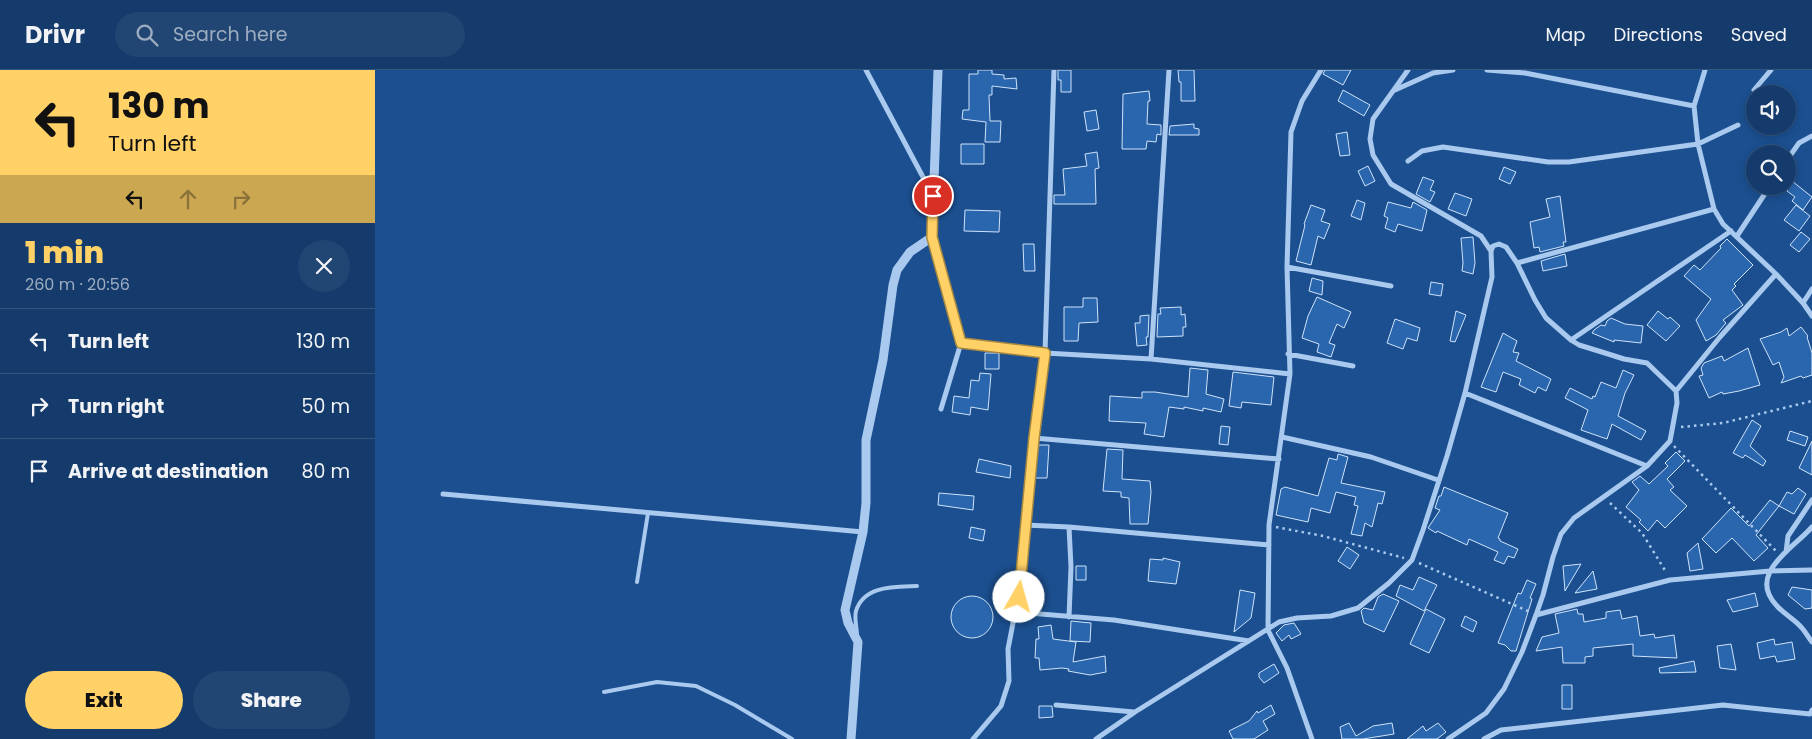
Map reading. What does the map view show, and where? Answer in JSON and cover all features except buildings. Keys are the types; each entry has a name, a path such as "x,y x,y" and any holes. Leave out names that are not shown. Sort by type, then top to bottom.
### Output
{"street":[{"path":"865,70 933,196"},
{"path":"938,70 932,237 961,343 941,409"},
{"path":"973,739 1001,706 1009,681 1008,649 1019,597 1034,438 1045,353 1054,70"},
{"path":"1151,359 1169,70"},
{"path":"1313,739 1287,668 1268,630 1269,526 1290,374 1287,267 1291,132 1302,101 1321,70"},
{"path":"1408,70 1373,119 1369,139 1373,156 1391,184 1481,236 1491,251"},
{"path":"1395,90 1433,74 1453,70"},
{"path":"1487,70 1525,74 1694,106"},
{"path":"1705,70 1694,106 1698,144 1714,210 1723,224 1776,274 1803,303 1812,316"},
{"path":"1758,85 1771,70"},
{"path":"1408,161 1422,151 1443,147 1548,162 1569,162 1698,144 1738,125"},
{"path":"1796,147 1799,143 1812,136"},
{"path":"1737,236 1764,195"},
{"path":"1517,263 1714,210"},
{"path":"1571,340 1731,231"},
{"path":"851,739 858,642 848,623 845,610 863,532 866,503 866,440 883,360 893,285 897,270 910,252 932,237"},
{"path":"1096,739 1135,712 1279,622 1297,618 1331,616 1358,608 1389,583 1412,560 1447,456 1465,393 1492,277 1491,251 1493,246 1499,244 1506,247 1517,263 1546,318 1579,345 1605,354 1647,363 1675,391 1677,403 1670,441 1647,466 1574,518 1561,534 1536,615 1522,652 1504,689 1487,712 1448,739"},
{"path":"1287,267 1391,286"},
{"path":"1675,391 1776,274"},
{"path":"1803,303 1812,289"},
{"path":"961,343 1045,353 1151,359 1290,374"},
{"path":"1289,354 1353,366"},
{"path":"1465,393 1647,466"},
{"path":"1034,438 1279,459"},
{"path":"1282,438 1371,457 1438,480"},
{"path":"443,494 863,532"},
{"path":"1786,552 1788,536 1812,500"},
{"path":"1025,525 1069,527 1269,545"},
{"path":"1069,527 1071,567 1069,617"},
{"path":"1812,527 1781,556 1766,580 1769,593 1776,605 1800,626 1812,642"},
{"path":"1536,615 1670,580 1770,571 1812,570"},
{"path":"1015,612 1114,620 1249,641"},
{"path":"1056,705 1135,712"},
{"path":"1484,739 1501,730 1723,705 1811,712"}],"lane":[{"path":"637,582 648,513"},
{"path":"858,642 855,612 863,598 883,588 917,586"},
{"path":"605,692 657,682 696,686 735,705 793,739"}],"path":[{"path":"1673,427 1723,423 1812,401"},
{"path":"1670,441 1781,556"},
{"path":"1603,496 1642,533 1670,580"}],"route":[{"path":"933,196 932,237 961,343 1045,353 1034,438 1019,597"}]}
